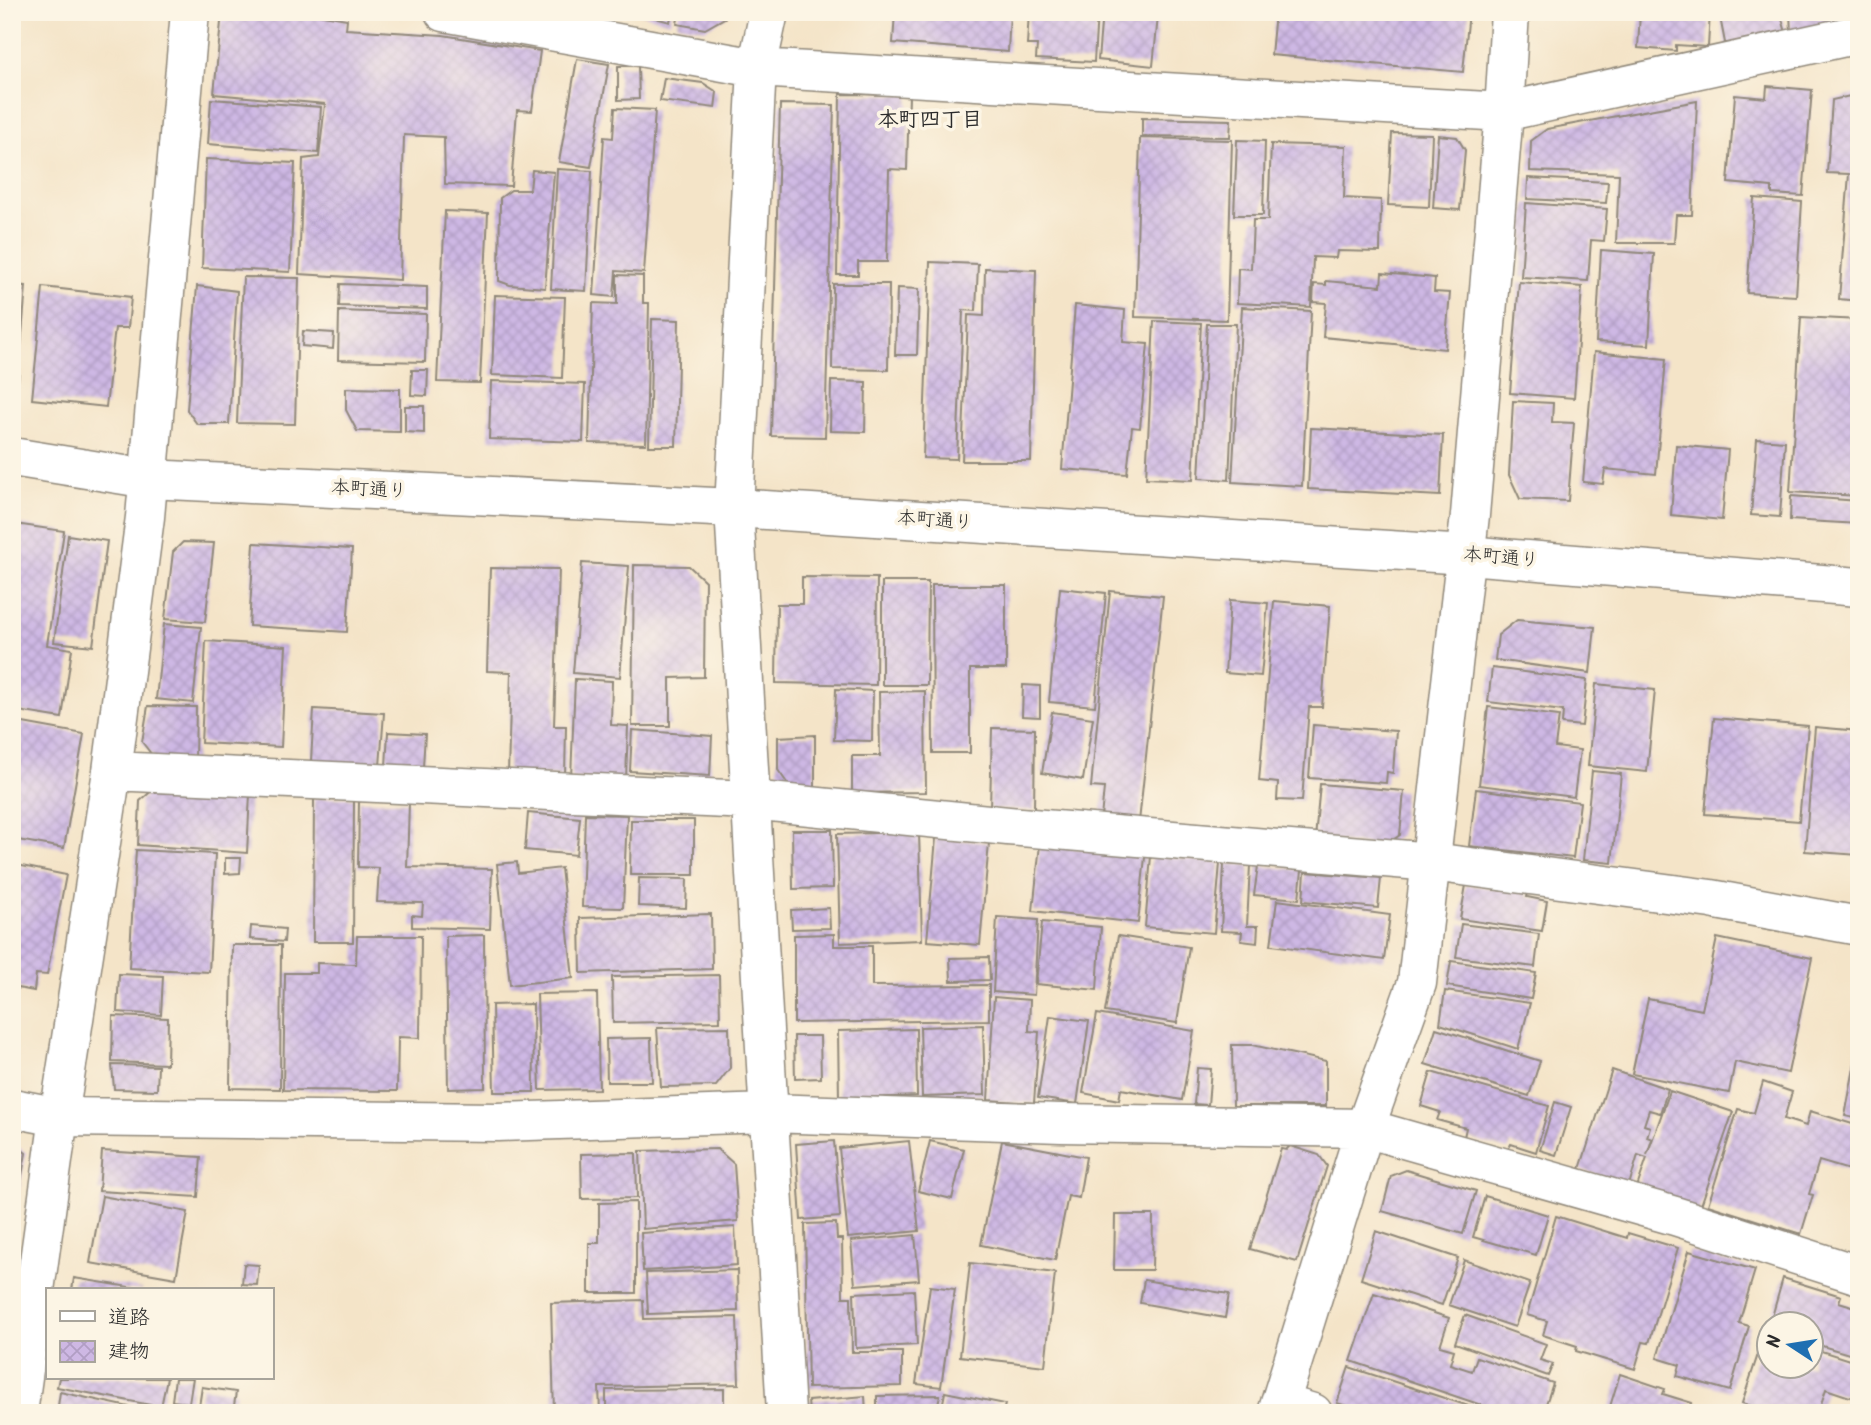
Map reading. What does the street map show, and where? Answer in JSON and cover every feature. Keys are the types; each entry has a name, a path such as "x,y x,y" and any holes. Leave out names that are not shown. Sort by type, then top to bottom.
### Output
{"street":[{"path":"18,1413 59,1117 112,771 149,480 190,12"},
{"path":"444,12 757,68 1504,112 1859,34"},
{"path":"769,12 757,68 734,508 786,1413"},
{"path":"1290,1410 1365,1128 1417,983 1466,555 1510,12"},
{"name":"本町通り","path":"12,457 149,480 734,508 1466,555 1859,587"},
{"path":"112,771 750,800 1021,827 1432,862 1711,900 1859,926"},
{"path":"12,1108 59,1117 498,1122 769,1113 1061,1123 1365,1128 1675,1216 1859,1275"}],"building":[{"path":"222,12 306,12 347,19 346,29 443,35 540,51 532,111 517,110 511,186 445,184 444,137 404,135 400,280 299,274 303,159 319,157 325,104 214,94"},
{"path":"634,12 672,12 670,22"},
{"path":"679,12 727,12 726,17 705,29 677,24"},
{"path":"895,12 1010,12 1008,52 893,43"},
{"path":"1029,12 1097,12 1094,62 1036,59 1037,45 1027,45"},
{"path":"1102,12 1158,16 1153,66 1098,60"},
{"path":"1275,12 1469,12 1463,72 1271,55"},
{"path":"1640,12 1710,12 1708,47 1676,45 1676,51 1638,48"},
{"path":"1719,12 1780,12 1787,36 1726,48"},
{"path":"1790,12 1835,12 1836,27 1791,34"},
{"path":"577,59 609,64 591,167 559,162"},
{"path":"618,66 638,66 639,99 618,100"},
{"path":"664,78 703,83 717,92 715,108 660,101"},
{"path":"1767,86 1812,90 1803,196 1772,194 1772,187 1728,183 1735,95 1766,98"},
{"path":"840,94 909,95 907,170 889,169 887,262 858,262 858,275 837,275"},
{"path":"1859,94 1859,301 1839,299 1849,174 1827,173 1832,100"},
{"path":"211,99 321,107 318,153 208,144"},
{"path":"1697,101 1692,215 1676,215 1674,243 1616,243 1619,174 1530,171 1531,141 1547,129"},
{"path":"780,104 834,105 825,437 771,436"},
{"path":"615,108 655,110 644,273 616,271 614,297 594,295 604,137 613,138"},
{"path":"1142,118 1231,120 1230,137 1142,136"},
{"path":"1392,133 1432,134 1429,207 1388,205"},
{"path":"1438,135 1457,137 1465,150 1460,210 1433,208"},
{"path":"1140,138 1232,140 1227,320 1135,317"},
{"path":"1237,140 1265,141 1263,215 1234,215"},
{"path":"1271,144 1346,146 1344,198 1381,200 1380,252 1337,251 1336,258 1313,257 1311,307 1237,303 1238,268 1251,269 1253,220 1268,220"},
{"path":"206,159 295,163 290,272 202,268"},
{"path":"557,169 592,171 586,291 551,289"},
{"path":"532,170 554,172 545,288 510,285 499,281 500,198 511,190 530,190"},
{"path":"1528,178 1608,182 1606,203 1527,199"},
{"path":"1754,198 1802,202 1796,296 1747,293"},
{"path":"1526,203 1607,209 1604,241 1591,240 1588,281 1521,277"},
{"path":"445,211 488,213 480,383 437,382"},
{"path":"1601,250 1654,254 1649,345 1596,342"},
{"path":"930,262 978,264 976,311 963,310 957,459 923,458"},
{"path":"985,268 1036,270 1031,461 962,461 968,315 984,316"},
{"path":"1382,273 1435,278 1434,292 1450,293 1445,349 1323,337 1326,303 1313,302 1314,284 1326,285 1326,281 1381,286"},
{"path":"617,275 643,276 643,303 649,303 646,444 589,443 593,303 617,304"},
{"path":"243,277 299,278 295,424 237,423"},
{"path":"1519,282 1582,287 1574,398 1510,393"},
{"path":"340,284 427,287 427,309 339,306"},
{"path":"833,284 889,284 888,370 832,369"},
{"path":"12,285 26,286 17,394 12,394"},
{"path":"197,286 237,291 229,424 197,424 187,410"},
{"path":"43,287 131,297 128,328 115,328 106,407 32,399"},
{"path":"897,288 919,289 917,355 895,355"},
{"path":"495,295 565,297 562,378 492,375"},
{"path":"1075,305 1125,310 1123,342 1148,344 1140,428 1132,427 1127,474 1062,469"},
{"path":"1242,307 1311,311 1302,486 1232,482"},
{"path":"339,311 426,314 425,362 338,360"},
{"path":"1801,317 1859,320 1859,496 1790,492"},
{"path":"652,319 679,320 676,446 649,446"},
{"path":"1154,321 1201,323 1193,480 1146,478"},
{"path":"1207,324 1236,324 1229,480 1199,478"},
{"path":"303,331 334,333 333,349 302,346"},
{"path":"1594,352 1666,359 1656,474 1605,469 1603,484 1583,482"},
{"path":"412,370 428,370 427,396 411,395"},
{"path":"491,381 585,384 583,442 489,439"},
{"path":"831,381 866,382 865,432 830,431"},
{"path":"346,388 400,389 400,432 357,431 346,410"},
{"path":"1513,401 1553,403 1552,422 1574,423 1568,501 1520,499 1509,475"},
{"path":"405,406 424,406 424,433 405,432"},
{"path":"1311,428 1443,435 1440,496 1308,489"},
{"path":"1757,439 1785,441 1780,517 1751,515"},
{"path":"1676,445 1728,450 1722,520 1671,515"},
{"path":"1791,496 1859,501 1859,524 1790,520"},
{"path":"15,524 64,531 47,645 72,649 62,718 12,710 12,545"},
{"path":"68,535 107,541 93,646 54,642"},
{"path":"183,542 214,543 205,622 165,619 173,552"},
{"path":"254,543 352,549 347,632 249,626"},
{"path":"582,563 629,566 620,677 573,673"},
{"path":"634,565 689,566 705,581 704,677 670,678 670,726 632,726"},
{"path":"490,568 559,569 554,726 566,726 565,776 508,774 511,672 487,671"},
{"path":"802,577 877,578 876,685 776,683 777,604 802,604"},
{"path":"882,582 928,582 927,685 882,685"},
{"path":"932,585 1006,585 1006,669 970,669 970,753 933,753"},
{"path":"1060,588 1106,593 1095,706 1049,702"},
{"path":"1110,591 1163,596 1139,822 1101,818 1104,788 1091,787"},
{"path":"1230,600 1268,603 1261,676 1225,673"},
{"path":"1274,601 1330,606 1322,707 1309,707 1302,801 1277,800 1278,783 1259,781"},
{"path":"1517,620 1595,627 1590,673 1495,660 1498,635"},
{"path":"164,624 201,627 193,703 156,699"},
{"path":"206,641 286,646 281,747 201,743"},
{"path":"1492,668 1587,680 1582,726 1562,724 1563,711 1488,702"},
{"path":"575,679 612,681 611,725 628,726 626,780 571,778"},
{"path":"1596,684 1655,690 1647,772 1588,766"},
{"path":"1023,685 1040,686 1040,717 1022,716"},
{"path":"836,689 873,691 872,741 834,740"},
{"path":"925,691 926,792 852,793 852,756 880,756 879,692"},
{"path":"148,706 196,707 195,760 156,760 142,742"},
{"path":"1488,707 1559,716 1555,747 1580,750 1574,797 1479,785"},
{"path":"314,709 384,713 380,766 311,761"},
{"path":"1052,712 1093,718 1083,780 1042,773"},
{"path":"1714,718 1808,726 1799,821 1705,814"},
{"path":"12,721 84,734 64,848 12,839"},
{"path":"1313,725 1396,731 1393,773 1387,772 1386,783 1309,778"},
{"path":"1815,727 1859,731 1859,855 1805,851"},
{"path":"992,728 1035,729 1034,810 990,809"},
{"path":"632,730 712,736 710,776 630,771"},
{"path":"388,732 425,734 423,767 386,766"},
{"path":"815,735 815,788 790,787 778,770 778,737"},
{"path":"1592,771 1621,774 1612,863 1583,860"},
{"path":"1320,784 1404,791 1400,835 1384,846 1315,839"},
{"path":"155,788 250,794 247,853 138,845 140,801"},
{"path":"1476,789 1580,802 1573,858 1469,846"},
{"path":"314,798 354,798 353,942 313,942"},
{"path":"359,801 409,802 407,867 492,869 490,929 412,927 412,915 422,916 423,903 377,902 379,868 358,867"},
{"path":"528,813 580,818 576,855 525,850"},
{"path":"585,814 627,815 623,908 582,907"},
{"path":"631,820 694,820 694,875 630,875"},
{"path":"792,830 832,830 833,888 793,889"},
{"path":"919,832 922,940 840,943 837,834"},
{"path":"936,838 989,843 980,945 927,941"},
{"path":"1040,844 1145,857 1138,923 1033,911"},
{"path":"136,850 215,854 209,972 129,968"},
{"path":"1151,856 1220,863 1214,933 1145,927"},
{"path":"225,858 241,858 240,873 225,874"},
{"path":"517,862 518,873 561,868 573,978 510,985 497,864"},
{"path":"12,864 66,875 47,975 36,974 34,991 12,987"},
{"path":"1224,864 1250,865 1247,926 1258,926 1257,943 1241,941 1242,932 1221,931"},
{"path":"1258,866 1302,870 1299,899 1254,895"},
{"path":"1305,872 1381,878 1378,908 1303,901"},
{"path":"639,878 687,879 686,908 638,906"},
{"path":"1466,885 1528,893 1527,897 1547,901 1542,931 1460,919"},
{"path":"1277,900 1390,915 1384,960 1271,945"},
{"path":"829,908 830,928 792,929 791,910"},
{"path":"711,914 712,969 581,973 580,918"},
{"path":"997,917 1038,920 1034,995 993,992"},
{"path":"1042,922 1101,927 1097,990 1036,984"},
{"path":"1461,924 1539,934 1535,967 1456,957"},
{"path":"251,926 285,929 284,942 250,939"},
{"path":"834,934 834,946 872,946 872,986 989,985 989,1020 794,1023 794,935"},
{"path":"484,935 485,1088 448,1089 446,936"},
{"path":"357,936 421,936 420,1038 398,1037 397,1091 283,1090 285,973 317,973 317,963 356,964"},
{"path":"1118,936 1189,947 1177,1023 1105,1012"},
{"path":"1717,938 1812,958 1788,1073 1735,1062 1729,1093 1632,1074 1648,999 1702,1010"},
{"path":"232,945 281,945 280,1089 230,1088"},
{"path":"989,957 990,980 951,981 950,958"},
{"path":"1451,961 1536,973 1531,999 1447,986"},
{"path":"119,974 163,976 161,1015 117,1012"},
{"path":"719,975 720,1021 613,1023 612,977"},
{"path":"1445,991 1530,1003 1518,1049 1440,1024"},
{"path":"597,993 599,1089 540,1090 537,994"},
{"path":"994,997 1030,1000 1029,1031 1039,1032 1034,1103 988,1100"},
{"path":"533,1004 534,1092 494,1092 492,1005"},
{"path":"1097,1014 1194,1031 1182,1100 1121,1089 1119,1100 1083,1093"},
{"path":"113,1016 168,1018 167,1064 112,1062"},
{"path":"1050,1016 1089,1021 1077,1104 1038,1098"},
{"path":"983,1025 985,1095 922,1097 920,1027"},
{"path":"729,1027 730,1068 716,1086 661,1087 657,1028"},
{"path":"1436,1028 1540,1061 1529,1096 1425,1064"},
{"path":"916,1029 917,1096 839,1099 838,1031"},
{"path":"794,1036 820,1036 821,1078 795,1079"},
{"path":"651,1038 652,1082 607,1082 606,1039"},
{"path":"1232,1045 1252,1045 1326,1061 1326,1106 1233,1106"},
{"path":"1859,1052 1859,1119 1845,1116"},
{"path":"112,1065 158,1066 157,1090 114,1089"},
{"path":"1197,1068 1211,1069 1208,1105 1194,1104"},
{"path":"1612,1070 1668,1089 1660,1113 1649,1110 1644,1125 1650,1127 1647,1137 1652,1139 1647,1155 1670,1091 1733,1112 1699,1211 1636,1190 1647,1158 1638,1155 1629,1185 1580,1169"},
{"path":"1431,1072 1549,1106 1536,1152 1511,1144 1508,1150 1464,1137 1466,1128 1437,1120 1440,1112 1421,1106"},
{"path":"1763,1082 1792,1092 1784,1119 1806,1126 1810,1111 1859,1126 1859,1173 1819,1161 1809,1194 1813,1195 1801,1234 1708,1205 1738,1109 1754,1113"},
{"path":"1555,1102 1571,1107 1556,1155 1540,1150"},
{"path":"834,1141 840,1217 801,1220 796,1144"},
{"path":"909,1141 919,1231 848,1238 839,1148"},
{"path":"930,1141 964,1149 952,1199 918,1191"},
{"path":"1002,1141 1086,1157 1079,1198 1068,1196 1055,1260 981,1245"},
{"path":"12,1142 26,1153 14,1220 12,1220"},
{"path":"1290,1146 1319,1155 1327,1166 1297,1262 1250,1249 1281,1149 1286,1150"},
{"path":"717,1149 734,1164 738,1221 643,1229 640,1151"},
{"path":"102,1151 201,1157 198,1197 99,1191"},
{"path":"636,1153 637,1198 582,1199 581,1154"},
{"path":"1406,1170 1476,1191 1463,1234 1382,1211 1391,1176"},
{"path":"102,1196 188,1212 176,1278 90,1263"},
{"path":"1485,1196 1548,1215 1536,1255 1473,1237"},
{"path":"636,1202 636,1293 589,1293 589,1243 599,1243 599,1203"},
{"path":"1115,1215 1153,1215 1152,1270 1114,1270"},
{"path":"1556,1216 1627,1238 1628,1233 1678,1248 1649,1343 1643,1342 1635,1369 1576,1351 1577,1346 1543,1335 1547,1321 1527,1315"},
{"path":"836,1223 837,1239 842,1239 843,1297 851,1297 852,1352 902,1352 902,1386 808,1388 805,1224"},
{"path":"735,1227 737,1265 643,1271 641,1233"},
{"path":"1376,1231 1458,1258 1442,1305 1361,1279"},
{"path":"915,1235 919,1280 855,1285 851,1241"},
{"path":"1689,1251 1755,1270 1739,1323 1749,1326 1730,1391 1677,1376 1680,1365 1657,1358"},
{"path":"1464,1260 1530,1283 1515,1327 1449,1305"},
{"path":"970,1263 1055,1273 1045,1366 960,1356"},
{"path":"244,1264 259,1265 257,1285 242,1284"},
{"path":"737,1270 738,1311 648,1314 646,1273"},
{"path":"74,1278 136,1288 72,1288"},
{"path":"1783,1278 1841,1296 1839,1302 1859,1308 1859,1357 1826,1347 1826,1310 1774,1310"},
{"path":"1144,1280 1229,1294 1225,1318 1140,1303"},
{"path":"930,1286 955,1289 941,1387 916,1384"},
{"path":"914,1290 917,1345 856,1348 854,1293"},
{"path":"1374,1293 1449,1318 1440,1346 1454,1350 1450,1364 1472,1371 1477,1357 1553,1383 1543,1413 1505,1413 1351,1361"},
{"path":"643,1300 644,1319 737,1317 739,1384 599,1387 600,1413 554,1413 551,1303"},
{"path":"1465,1315 1546,1344 1540,1360 1553,1364 1548,1376 1455,1343"},
{"path":"1826,1352 1859,1363 1859,1400 1826,1389 1818,1413 1772,1413 1742,1403 1756,1360 1756,1380 1826,1380"},
{"path":"1349,1367 1487,1413 1368,1413 1337,1403"},
{"path":"1620,1374 1665,1389 1663,1394 1692,1403 1689,1413 1608,1413"},
{"path":"59,1380 167,1380 161,1407 57,1387"},
{"path":"175,1380 193,1380 189,1403 172,1401"},
{"path":"202,1387 236,1392 233,1413 198,1413"},
{"path":"724,1389 724,1413 606,1413 606,1390"},
{"path":"60,1392 152,1412 152,1413 57,1413"},
{"path":"945,1392 1005,1404 1003,1413 941,1413"},
{"path":"940,1395 936,1413 877,1413 877,1396"},
{"path":"865,1396 866,1413 809,1413 808,1401"},
{"path":"163,1408 191,1411 191,1413 163,1413"}],"district":[{"name":"本町四丁目","path":"930,120"}]}
